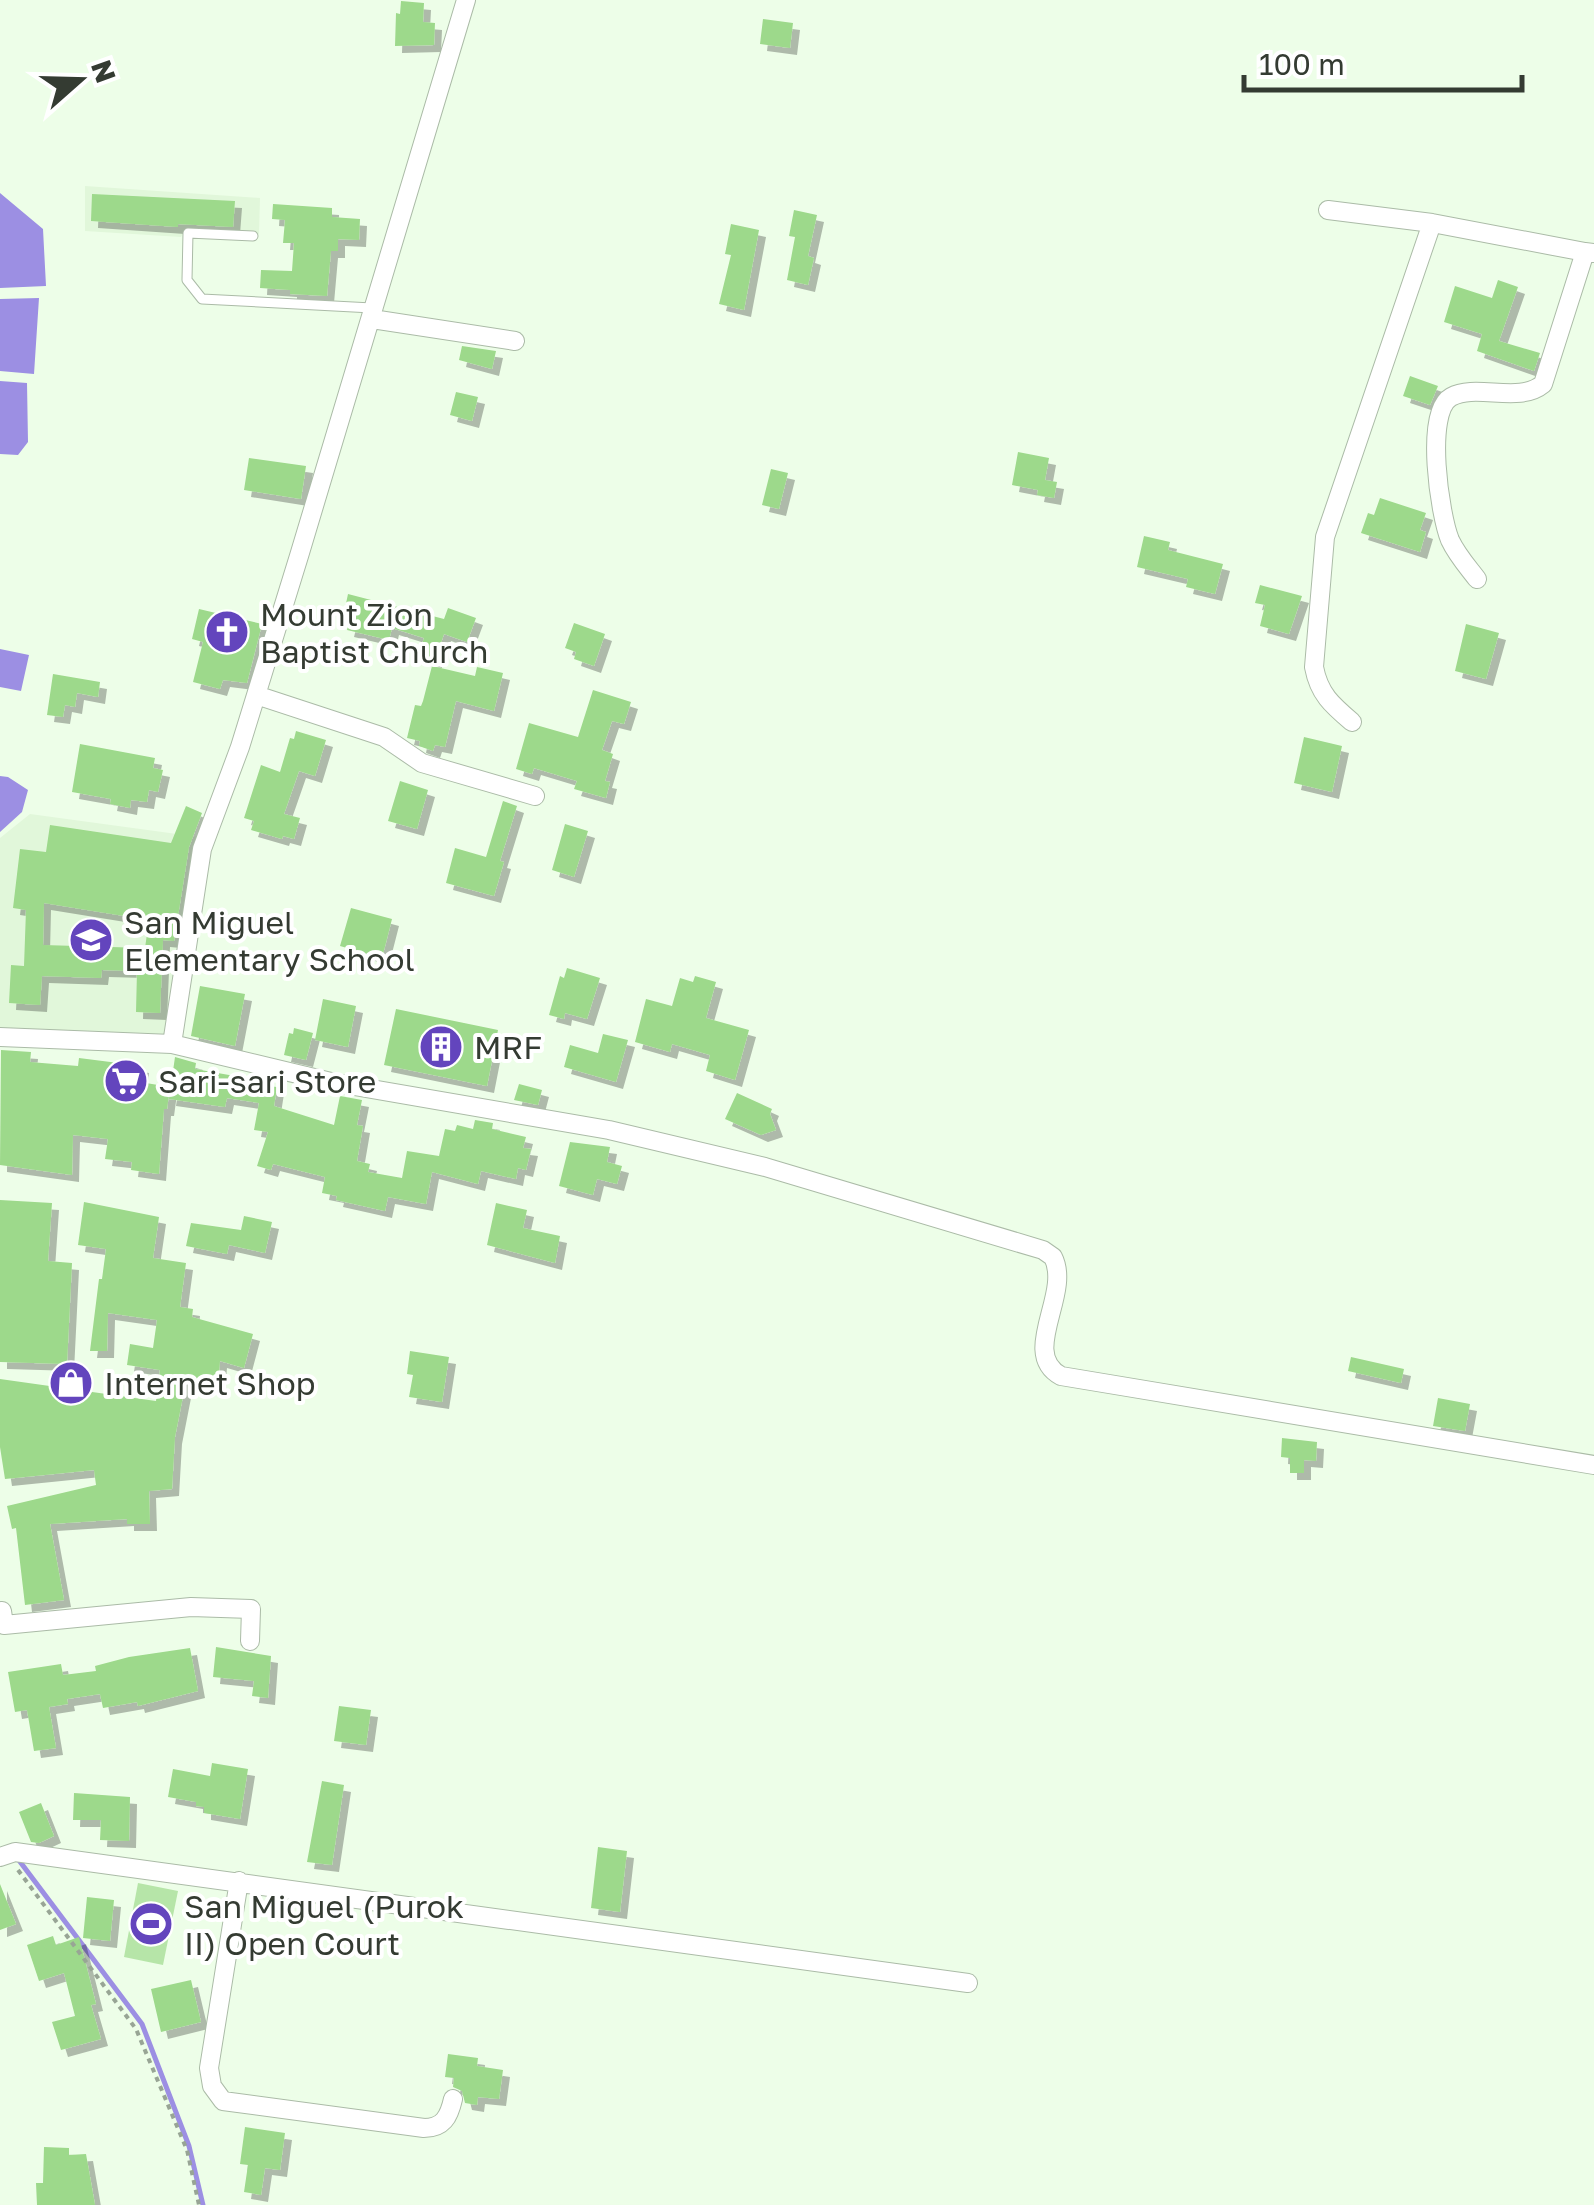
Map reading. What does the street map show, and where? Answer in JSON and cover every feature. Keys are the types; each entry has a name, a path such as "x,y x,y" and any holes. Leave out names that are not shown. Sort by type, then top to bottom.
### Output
{"street":[{"path":"172,1044 202,849 256,695 466,0"},
{"path":"1328,210 1432,223 1589,253 1543,384 1529,392 1456,395 1443,406 1435,436 1445,519 1459,557 1477,579"},
{"path":"1352,722 1326,699 1317,685 1314,668 1325,537 1432,223"},
{"path":"373,314 515,341"},
{"path":"256,695 384,737 422,763 535,796"},
{"path":"0,1037 172,1044 331,1082 626,1134 765,1167 1043,1250 1054,1257 1059,1280 1043,1351 1046,1363 1061,1376 1594,1466"},
{"path":"1,1606 4,1625 191,1606 251,1609 250,1641"},
{"path":"2,1851 968,1983"},
{"path":"240,1881 209,2068 212,2086 223,2101 424,2128 444,2123 452,2100"}],"lane":[{"path":"253,236 188,233 187,280 202,299 373,314"}],"path":[{"path":"2,1851 136,2030 186,2150 200,2205"}],"shaded area":[{"path":"85,186 260,198 259,234 185,230 181,237 85,231"},
{"path":"0,193 43,229 46,286 0,288"},
{"path":"39,298 34,374 0,371 0,299"},
{"path":"0,381 27,383 28,442 18,455 0,454"},
{"path":"0,649 29,655 21,691 0,687"},
{"path":"0,776 28,790 22,812 0,832"},
{"name":"San Miguel Elementary School","path":"30,814 199,837 169,1037 0,1031 0,838"}],"green space":[{"name":"San Miguel (Purok II) Open Court","path":"138,1883 178,1891 163,1965 124,1957"}],"building":[{"path":"401,1 424,3 423,22 435,23 434,45 395,46 396,13 400,14"},
{"path":"763,19 793,23 790,48 760,44"},
{"path":"92,194 235,201 233,227 91,221"},
{"path":"273,204 332,208 332,217 360,219 359,240 338,239 338,251 331,251 327,296 260,288 261,270 292,271 294,243 283,243 285,220 272,219"},
{"path":"794,210 817,215 808,256 814,258 808,285 787,280 795,237 789,236"},
{"path":"731,224 759,230 744,310 719,304 731,255 725,254"},
{"path":"1498,280 1518,287 1499,341 1540,353 1534,371 1477,351 1482,334 1444,322 1455,286 1492,298"},
{"path":"462,346 496,351 492,369 459,360"},
{"path":"1410,376 1438,386 1430,405 1403,396"},
{"path":"456,392 478,397 472,421 450,415"},
{"path":"1018,452 1049,458 1045,480 1057,482 1054,498 1012,485"},
{"path":"249,458 306,466 301,499 244,490"},
{"path":"771,469 788,473 779,509 762,505"},
{"path":"1380,498 1426,513 1420,530 1426,532 1420,552 1361,533 1368,513 1374,515"},
{"path":"1144,536 1170,542 1168,550 1223,564 1215,594 1186,587 1188,579 1137,567"},
{"path":"1260,585 1302,596 1289,634 1260,626 1265,605 1255,603"},
{"path":"348,594 444,619 448,608 476,618 467,642 444,634 434,663 418,657 424,638 392,628 389,640 347,630 351,614 344,613"},
{"path":"199,609 262,624 247,683 223,680 220,689 193,682 203,642 192,639"},
{"path":"574,623 605,634 594,666 574,659 576,652 565,648"},
{"path":"1466,624 1499,633 1486,679 1455,671"},
{"path":"432,666 475,676 477,667 503,673 494,711 456,701 445,747 435,745 433,751 419,746 420,741 407,738 415,705 421,706"},
{"path":"53,674 100,682 98,697 77,693 75,707 65,705 63,717 47,715"},
{"path":"593,690 631,702 624,724 612,721 602,750 613,754 605,781 610,782 606,798 574,789 577,781 534,768 532,774 516,769 529,723 578,737"},
{"path":"296,731 326,740 315,776 299,771 284,814 300,818 294,839 282,839 251,830 254,821 244,818 261,765 280,772 290,738 294,739"},
{"path":"1304,737 1342,746 1332,792 1294,783"},
{"path":"80,744 155,758 153,768 163,770 158,792 149,790 147,802 131,800 130,808 110,804 111,799 72,792"},
{"path":"400,781 428,790 417,829 388,821"},
{"path":"503,801 517,806 494,896 446,883 455,848 486,857"},
{"path":"186,806 202,813 189,847 174,941 163,940 160,1013 136,1012 137,971 102,970 101,978 42,976 40,1005 9,1003 11,965 24,966 26,910 13,908 20,849 46,852 50,825 171,843","holes":["44,903 149,920 145,948 43,945"]},
{"path":"565,824 588,831 574,877 552,870"},
{"path":"351,908 392,919 382,958 340,946"},
{"path":"567,968 600,978 587,1019 565,1013 564,1019 549,1015 560,976 564,978"},
{"path":"695,976 716,982 706,1018 749,1030 735,1080 706,1071 710,1055 672,1044 670,1052 635,1042 646,999 672,1006 680,978 693,982"},
{"path":"200,986 245,994 235,1046 191,1036"},
{"path":"323,999 356,1006 348,1047 315,1040"},
{"name":"MRF","path":"396,1009 498,1030 487,1086 384,1065"},
{"path":"294,1028 313,1033 306,1060 284,1055"},
{"path":"603,1034 628,1040 616,1082 564,1067 570,1045 598,1053"},
{"path":"1,1050 31,1052 30,1062 78,1066 79,1058 142,1066 140,1082 170,1087 164,1109 159,1174 131,1170 132,1162 105,1159 108,1139 73,1135 72,1175 0,1165"},
{"path":"175,1057 196,1063 195,1069 268,1082 267,1086 277,1087 274,1106 334,1125 340,1096 362,1100 357,1125 363,1126 357,1161 370,1164 368,1172 402,1178 407,1151 439,1156 445,1129 455,1131 457,1125 473,1129 475,1120 493,1123 492,1129 526,1137 523,1148 531,1149 526,1170 518,1168 516,1179 481,1171 478,1184 432,1172 426,1204 388,1197 385,1211 336,1200 337,1196 322,1193 325,1177 273,1164 271,1170 257,1166 268,1132 254,1130 259,1103 227,1098 225,1107 169,1099"},
{"path":"519,1084 542,1090 538,1105 514,1100"},
{"path":"737,1093 772,1109 776,1130 761,1135 725,1119"},
{"path":"570,1142 610,1147 607,1162 622,1166 617,1184 597,1179 593,1195 559,1186"},
{"path":"0,1200 52,1203 48,1261 72,1263 67,1364 0,1362"},
{"path":"84,1202 159,1217 153,1258 186,1263 180,1307 193,1309 192,1317 253,1334 244,1368 220,1361 218,1384 186,1381 175,1437 172,1489 149,1491 150,1524 127,1524 127,1519 50,1524 64,1600 25,1605 16,1528 12,1529 7,1506 96,1485 94,1470 5,1479 0,1447 0,1379 156,1401 160,1370 127,1365 130,1344 153,1348 157,1320 108,1313 107,1351 90,1351 106,1249 78,1245"},
{"path":"496,1203 527,1210 523,1228 560,1236 555,1263 487,1245"},
{"path":"244,1216 272,1222 265,1253 229,1245 227,1254 186,1246 191,1223 241,1230"},
{"path":"410,1351 449,1357 442,1402 409,1397 413,1375 407,1374"},
{"path":"1351,1357 1404,1369 1401,1383 1348,1371"},
{"path":"1438,1398 1470,1404 1465,1431 1433,1426"},
{"path":"1282,1438 1317,1442 1316,1461 1304,1460 1304,1473 1290,1473 1290,1458 1281,1457"},
{"path":"216,1647 271,1656 268,1698 252,1696 254,1681 213,1677"},
{"path":"190,1648 198,1691 138,1706 137,1702 103,1708 100,1694 67,1699 68,1704 49,1707 56,1748 34,1751 27,1710 15,1712 8,1672 61,1664 63,1675 96,1671 95,1666 129,1657"},
{"path":"339,1706 371,1710 366,1745 334,1741"},
{"path":"212,1763 248,1769 240,1819 204,1813 204,1807 196,1806 196,1802 168,1797 173,1769 210,1776"},
{"path":"322,1781 344,1785 332,1865 307,1862"},
{"path":"74,1793 130,1797 129,1841 100,1840 101,1820 73,1820"},
{"path":"41,1803 54,1836 31,1842 19,1812"},
{"path":"598,1847 627,1851 620,1912 591,1908"},
{"path":"0,1884 16,1924 0,1930"},
{"path":"87,1897 114,1900 110,1941 83,1938"},
{"path":"53,1936 56,1945 79,1937 101,2039 61,2050 52,2022 75,2016 64,1973 39,1981 27,1945"},
{"path":"191,1980 201,2022 161,2032 151,1989"},
{"path":"448,2054 478,2058 477,2066 503,2070 499,2099 478,2097 477,2105 465,2103 462,2091 453,2087 454,2078 445,2077"},
{"path":"245,2127 285,2133 280,2170 265,2168 261,2195 244,2192 248,2165 240,2164"},
{"path":"44,2147 69,2148 69,2155 86,2154 95,2205 37,2205 36,2183 43,2183"}],"waterway":[{"path":"18,1859 142,2024 189,2146 203,2205"}],"place":[{"name":"Mount Zion Baptist Church","path":"227,632"},
{"name":"San Miguel Elementary School","path":"91,940"},
{"name":"MRF","path":"441,1047"},
{"name":"Sari-sari Store","path":"126,1081"},
{"name":"Internet Shop","path":"71,1383"},
{"name":"San Miguel (Purok II) Open Court","path":"151,1924"}]}
